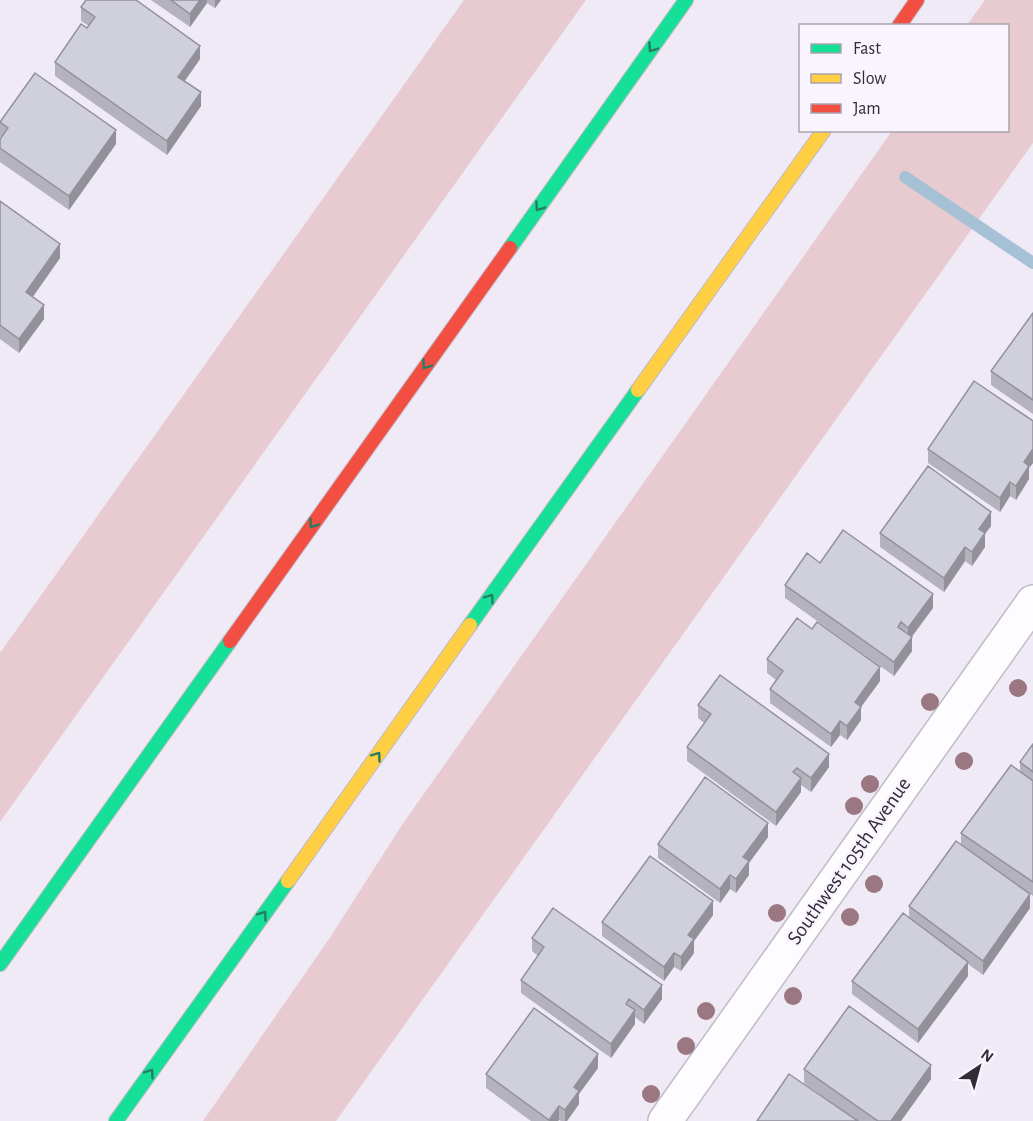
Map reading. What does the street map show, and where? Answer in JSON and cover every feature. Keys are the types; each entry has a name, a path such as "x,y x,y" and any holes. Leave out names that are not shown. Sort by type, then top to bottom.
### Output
{"highway":[{"path":"0,964 686,0"},
{"path":"900,24 917,0"},
{"path":"116,1121 823,132"}],"street":[{"name":"Southwest 105th Avenue","path":"665,1121 1033,602"}],"shaded area":[{"path":"464,0 586,0 0,822 0,653"},
{"path":"985,0 1033,0 1033,143 336,1121 203,1121 329,939 404,822 891,132 1009,132 1009,24 968,24"}],"building":[{"path":"86,0 136,0 200,46 178,77 201,92 167,141 55,62 81,24 87,28 95,17 81,7"},
{"path":"171,0 200,0 190,14"},
{"path":"35,73 116,130 69,196 0,148 0,139 8,128 0,122"},
{"path":"0,201 60,244 26,292 44,305 19,339 0,325"},
{"path":"1033,313 1033,400 991,371"},
{"path":"974,381 1033,421 1033,449 1024,462 1029,466 1016,486 1010,482 1000,498 928,449"},
{"path":"928,466 991,512 979,529 985,533 972,552 965,547 944,578 880,533"},
{"path":"843,530 933,594 908,628 901,622 898,627 912,637 894,662 785,585 807,553 820,563"},
{"path":"797,618 812,629 817,622 880,667 855,702 861,707 847,726 840,721 831,734 770,689 783,671 767,659"},
{"path":"720,675 829,754 811,778 797,768 793,772 801,778 776,812 687,747 711,714 698,705"},
{"path":"1033,744 1033,772 1020,762"},
{"path":"1011,765 1033,781 1033,882 961,833"},
{"path":"705,777 768,823 743,857 749,861 736,879 730,875 720,889 658,844"},
{"path":"956,841 1030,894 983,961 909,906"},
{"path":"650,856 713,901 688,935 694,939 681,957 674,953 664,967 602,922"},
{"path":"553,908 662,985 644,1010 629,999 626,1004 635,1010 611,1044 521,980 544,947 532,938"},
{"path":"903,913 968,962 918,1029 852,981"},
{"path":"849,1006 931,1065 891,1121 878,1121 804,1069"},
{"path":"534,1008 598,1054 574,1087 579,1091 565,1110 559,1106 549,1120 486,1074"},
{"path":"789,1074 858,1121 757,1121"}],"waterway":[{"path":"905,177 1033,263"}],"traffic: fast":[{"path":"510,248 686,0"},
{"path":"470,625 638,390"},
{"path":"0,964 230,641"},
{"path":"116,1121 288,881"}],"traffic: slow":[{"path":"638,390 823,132"},
{"path":"288,881 470,625"}],"traffic: jam":[{"path":"900,24 917,0"},
{"path":"230,641 510,248"}]}
